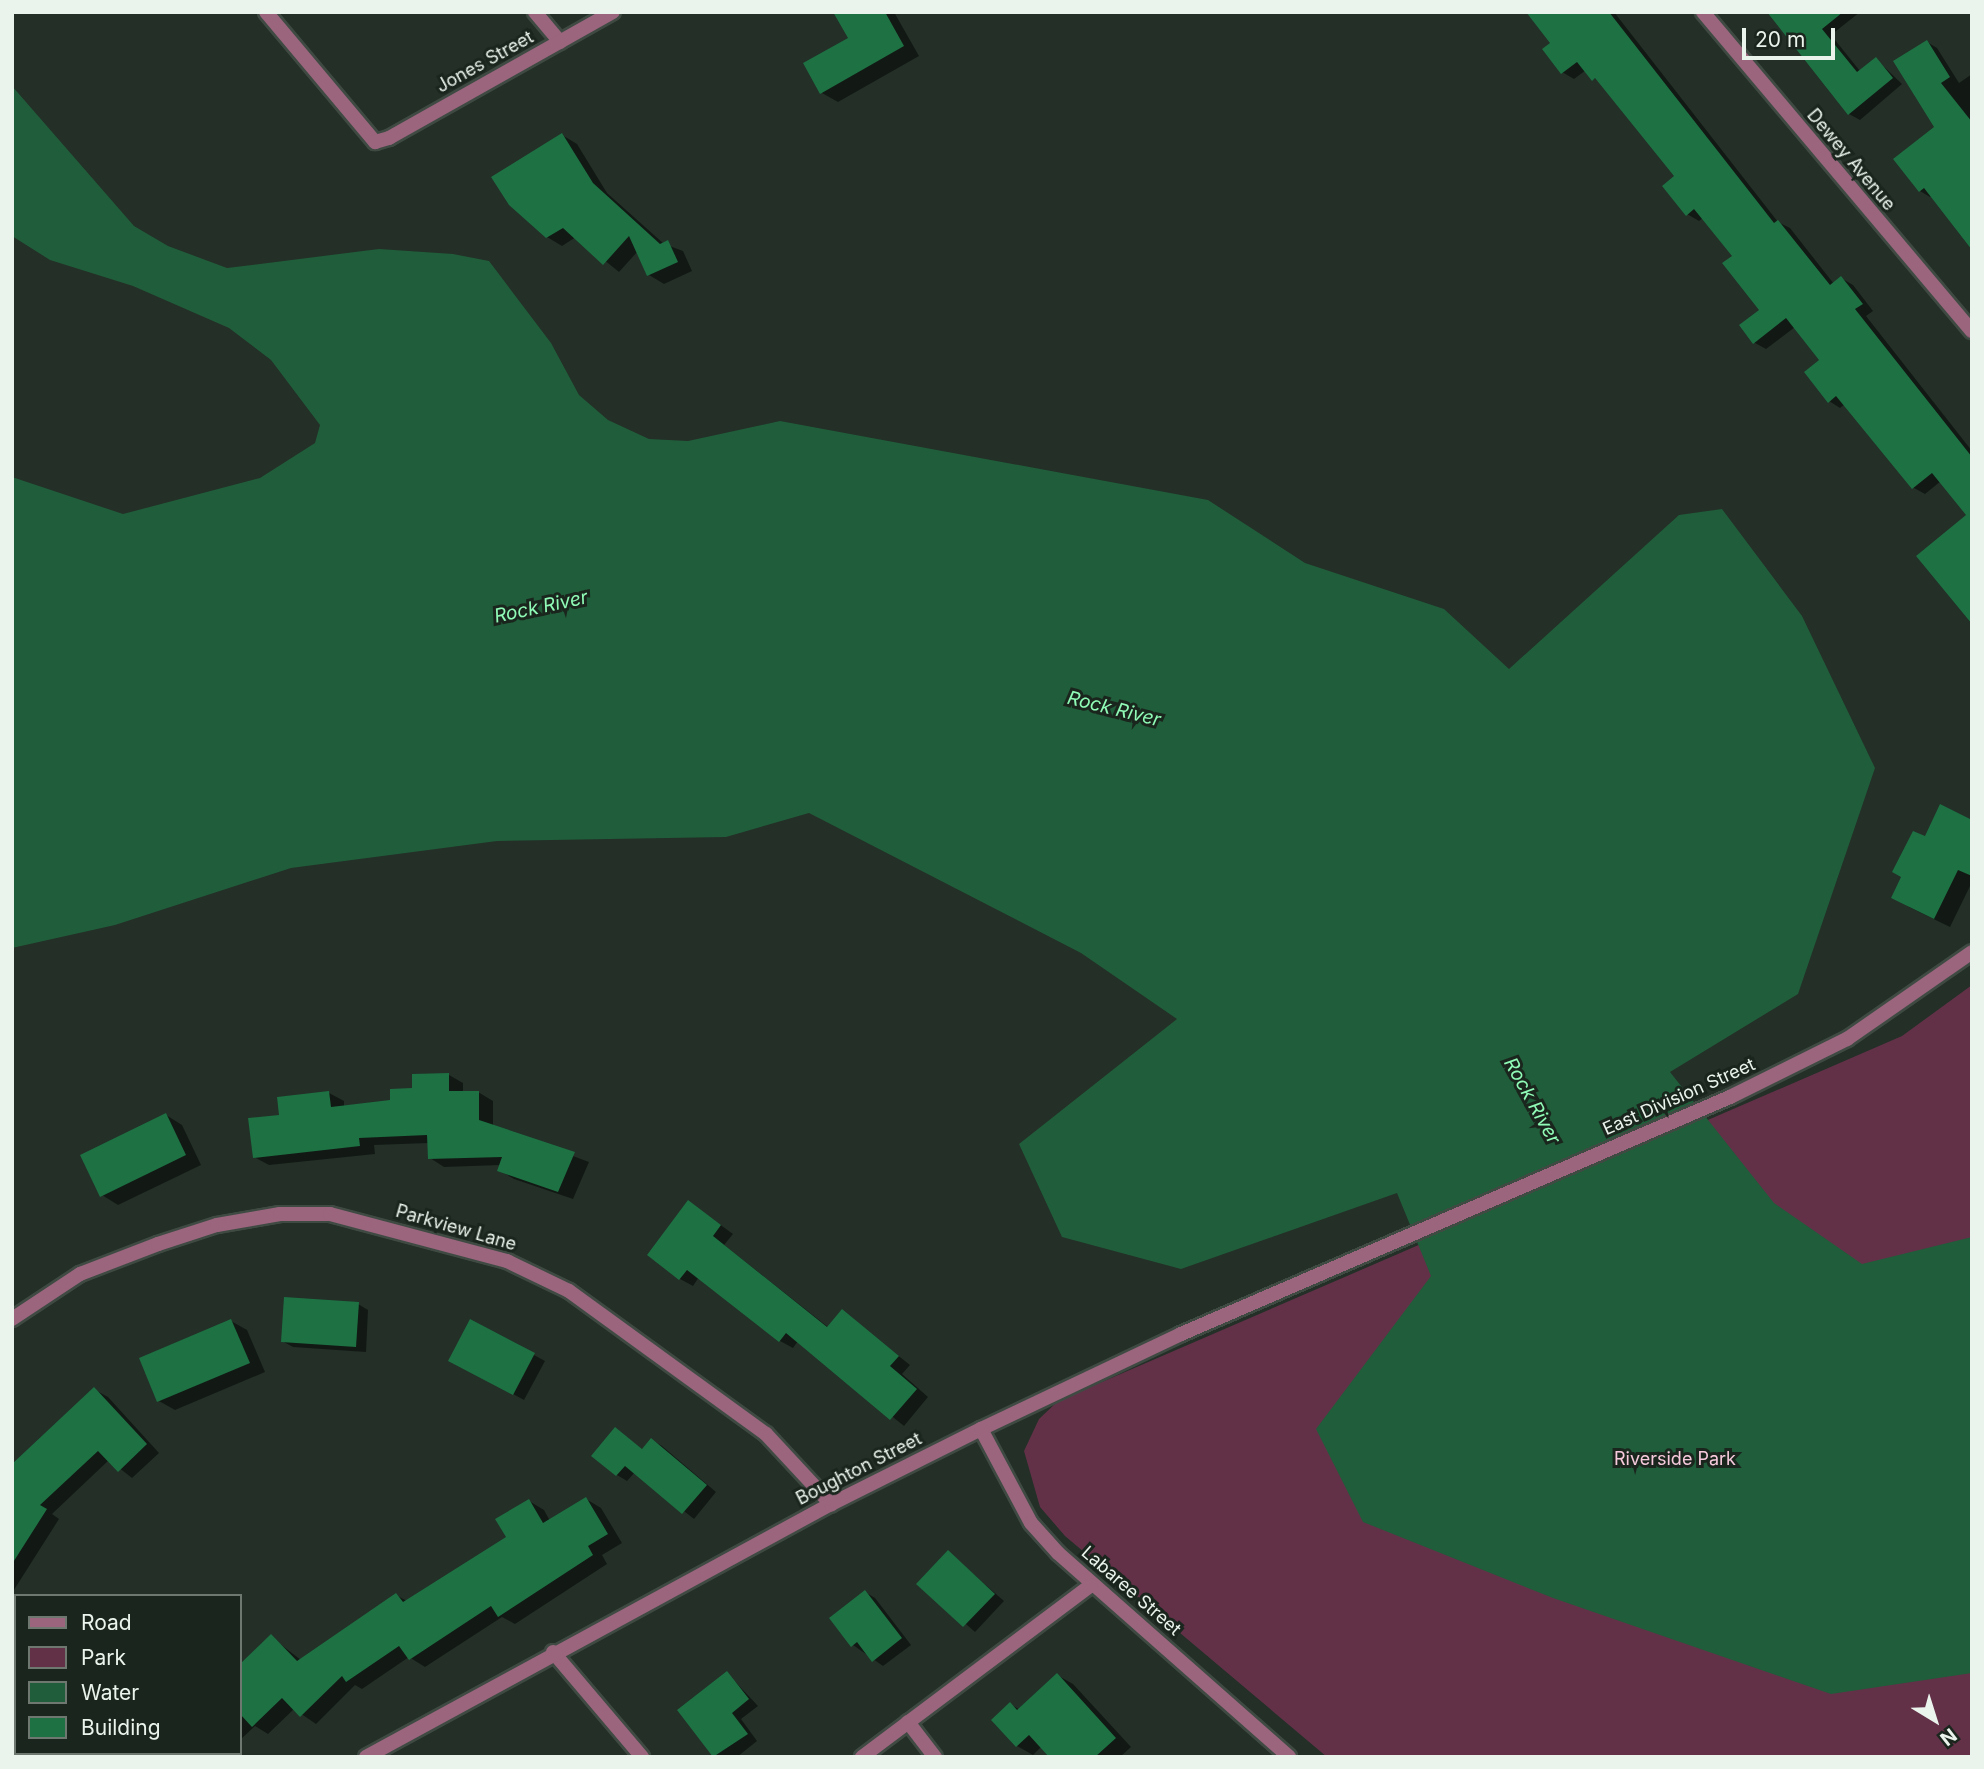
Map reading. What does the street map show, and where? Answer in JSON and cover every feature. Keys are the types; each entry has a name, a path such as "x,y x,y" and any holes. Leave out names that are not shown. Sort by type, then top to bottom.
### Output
{"street":[{"name":"Jones Street","path":"266,12 374,142 389,138 613,12"},
{"path":"535,12 560,42"},
{"name":"Dewey Avenue","path":"1703,12 1970,325"},
{"name":"East Division Street","path":"1386,1247 1730,1097 1847,1038 1972,952"},
{"name":"Parkview Lane","path":"12,1319 80,1274 158,1244 217,1225 280,1214 330,1214 463,1247 507,1261 569,1292 765,1434 831,1504"},
{"name":"Boughton Street","path":"366,1757 553,1652 831,1504 981,1429 1181,1334 1386,1247"},
{"name":"Labaree Street","path":"981,1429 1031,1523 1091,1585 1289,1757"},
{"path":"862,1757 1091,1585"},
{"path":"553,1652 642,1757"},
{"path":"908,1722 935,1757"}],"green space":[{"name":"Riverside Park","path":"1972,985 1972,1757 1327,1757 1065,1536 1040,1507 1024,1451 1039,1419 1058,1401 1902,1036"}],"water":[{"name":"Rock River","path":"12,86 134,226 168,246 227,268 379,249 453,254 489,261 551,343 579,395 608,420 649,439 688,441 780,421 1208,500 1305,563 1444,609 1509,669 1679,515 1722,509 1802,616 1875,768 1798,994 1670,1072 1774,1203 1862,1264 1972,1237 1972,1673 1831,1694 1553,1598 1363,1522 1316,1429 1431,1276 1397,1193 1181,1269 1062,1237 1019,1144 1177,1019 1081,953 809,813 726,837 497,841 291,868 115,925 12,948 12,477 123,514 260,478 315,443 320,425 271,360 229,328 133,286 50,260 12,236"}],"building":[{"path":"833,12 885,12 904,46 820,94 803,63 848,38"},
{"path":"1526,12 1609,12 1774,223 1778,220 1830,285 1841,276 1863,304 1855,309 1972,457 1972,624 1916,556 1966,515 1932,473 1912,489 1836,396 1828,403 1804,372 1819,360 1786,318 1753,344 1739,325 1759,310 1722,263 1732,256 1694,209 1686,216 1662,186 1674,176 1595,78 1592,81 1577,62 1561,74 1542,49 1550,43"},
{"path":"1767,12 1843,12 1822,29 1857,72 1876,57 1893,78 1848,115"},
{"path":"1927,40 1950,77 1941,83 1972,122 1972,250 1924,188 1919,192 1893,159 1934,127 1893,61"},
{"path":"562,133 593,183 660,244 668,240 678,262 647,276 629,236 603,265 563,228 546,238 509,205 491,177"},
{"path":"1940,804 1972,820 1972,876 1958,870 1934,919 1891,898 1901,877 1892,872 1913,831 1925,836"},
{"path":"449,1073 449,1091 479,1091 479,1120 575,1152 558,1192 497,1171 502,1157 428,1159 427,1135 359,1138 360,1146 253,1158 248,1118 279,1115 277,1097 329,1091 331,1107 390,1100 390,1089 412,1088 412,1074"},
{"path":"166,1113 186,1155 100,1197 80,1155"},
{"path":"688,1200 721,1225 713,1236 827,1327 842,1309 899,1356 890,1366 917,1389 890,1420 786,1333 779,1342 687,1270 679,1280 647,1255"},
{"path":"284,1297 359,1302 356,1347 281,1342"},
{"path":"231,1319 250,1363 157,1402 139,1358"},
{"path":"470,1319 535,1353 513,1395 448,1361"},
{"path":"94,1387 147,1444 118,1472 98,1451 40,1505 47,1509 12,1564 12,1464"},
{"path":"615,1427 642,1449 651,1438 707,1485 682,1514 625,1466 616,1476 591,1456"},
{"path":"586,1497 608,1534 588,1546 593,1555 498,1617 491,1606 409,1660 399,1646 346,1682 342,1676 300,1717 282,1698 252,1727 242,1716 242,1662 271,1634 297,1661 396,1593 403,1602 506,1537 495,1519 529,1499 543,1523"},
{"path":"948,1550 995,1594 963,1627 916,1584"},
{"path":"865,1590 902,1638 872,1662 857,1642 851,1647 829,1618"},
{"path":"727,1671 749,1699 732,1713 748,1734 713,1757 677,1710"},
{"path":"1057,1673 1116,1738 1095,1757 1049,1757 1029,1735 1016,1747 991,1720 1010,1702 1017,1710"}]}
